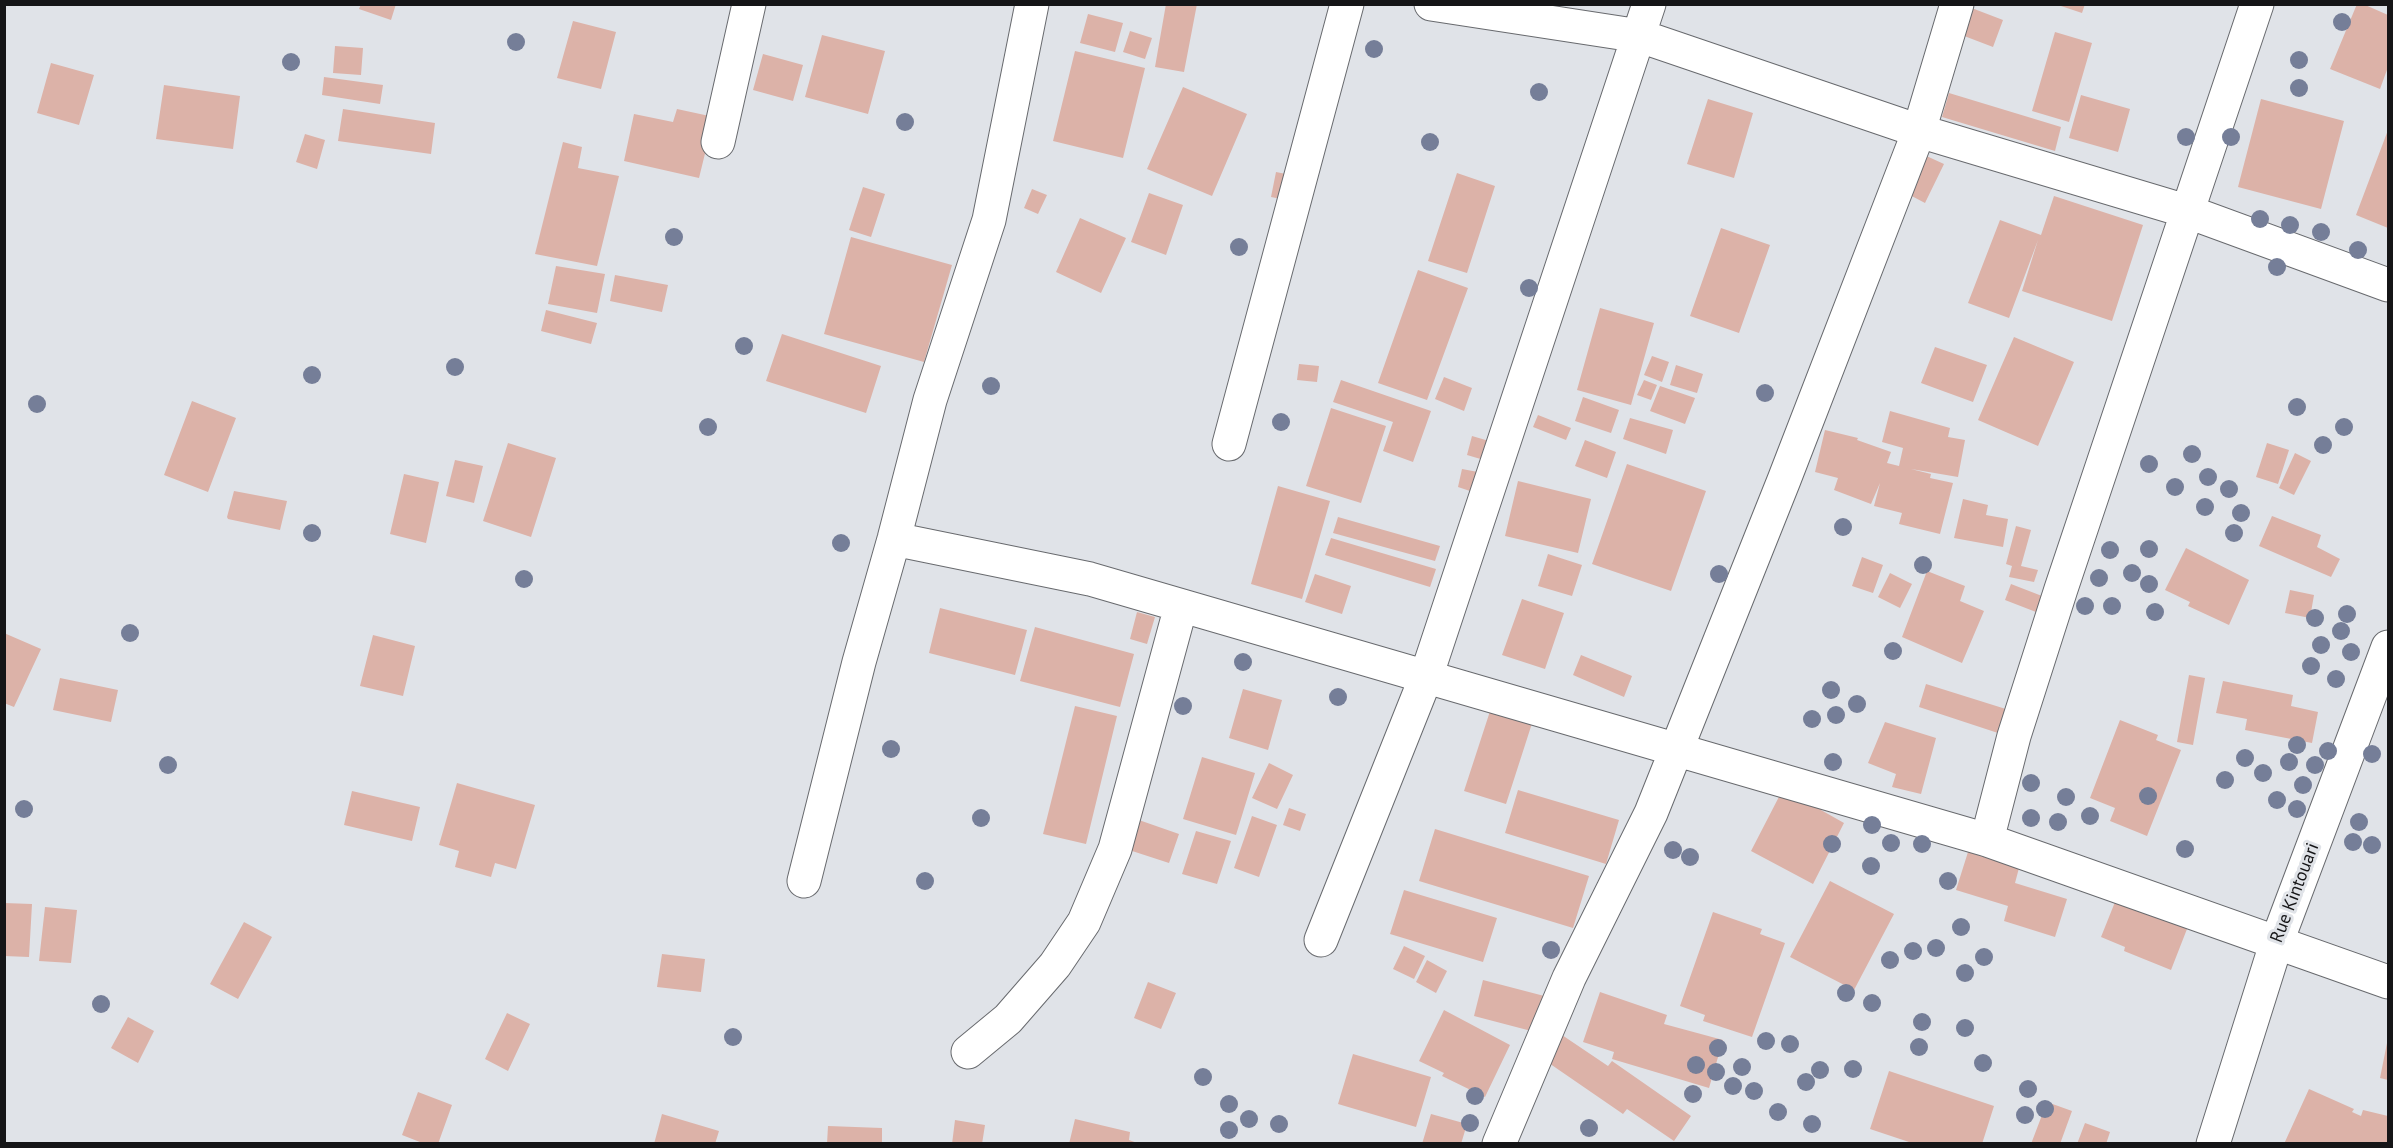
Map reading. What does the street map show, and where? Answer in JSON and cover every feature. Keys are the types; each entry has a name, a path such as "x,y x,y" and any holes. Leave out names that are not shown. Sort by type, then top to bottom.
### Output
{"street":[{"path":"718,142 749,4"},
{"path":"804,881 859,662 930,400 989,220 1032,4"},
{"path":"1230,444 1347,4"},
{"path":"1431,4 1640,36 1919,131 2186,211 2388,285"},
{"path":"1322,940 1426,677 1649,4"},
{"path":"1499,1143 1569,978 1651,813 1784,480 1919,131 1957,4"},
{"path":"1987,840 2014,735 2186,211 2257,4"},
{"path":"894,539 1090,579 1987,840 2388,982"},
{"path":"968,1052 1008,1020 1055,965 1084,922 1115,849 1181,606"},
{"name":"Rue Kintouari","path":"2213,1143 2276,944 2388,647"}],"building":[{"path":"361,4 396,4 391,20 359,9"},
{"path":"1166,4 1197,4 1184,72 1155,67"},
{"path":"2055,4 2085,4 2082,13"},
{"path":"2357,4 2363,4 2388,15 2388,67 2380,89 2330,69"},
{"path":"1969,7 2003,20 1993,47 1959,34"},
{"path":"1088,14 1123,23 1115,52 1080,43"},
{"path":"573,21 616,32 601,89 557,78"},
{"path":"1130,31 1152,38 1145,59 1123,52"},
{"path":"2055,32 2092,43 2069,122 2032,111"},
{"path":"822,35 885,51 868,114 805,97"},
{"path":"335,46 363,48 361,75 333,73"},
{"path":"1075,51 1145,68 1123,158 1053,141"},
{"path":"763,54 803,65 793,101 753,90"},
{"path":"51,63 94,75 79,125 37,113"},
{"path":"324,77 383,85 380,104 322,95"},
{"path":"164,85 240,96 233,149 156,139"},
{"path":"1183,87 1247,114 1212,196 1147,169"},
{"path":"1949,93 2061,127 2055,151 1942,117"},
{"path":"2081,95 2130,109 2118,152 2069,138"},
{"path":"1708,99 1753,113 1734,178 1687,164"},
{"path":"2261,99 2344,121 2321,209 2238,187"},
{"path":"343,109 435,123 431,154 338,141"},
{"path":"677,109 714,117 699,178 624,161 634,114 673,122"},
{"path":"2388,130 2388,228 2356,215"},
{"path":"305,134 325,140 317,169 296,162"},
{"path":"563,142 582,147 578,168 619,176 597,266 535,254"},
{"path":"1922,154 1944,164 1925,203 1904,192"},
{"path":"1276,172 1291,175 1286,200 1271,197"},
{"path":"1457,173 1495,186 1467,273 1428,261"},
{"path":"863,187 885,194 871,237 849,230"},
{"path":"1032,189 1047,195 1038,214 1024,208"},
{"path":"1149,193 1183,205 1166,255 1131,242"},
{"path":"2054,196 2143,225 2112,321 2022,291 2038,240 2009,318 1968,303 2000,220 2041,235"},
{"path":"1080,218 1126,238 1101,293 1056,272"},
{"path":"1721,228 1770,245 1739,333 1690,316"},
{"path":"851,237 952,265 924,362 824,334"},
{"path":"556,266 605,274 597,313 548,304"},
{"path":"1418,270 1468,288 1427,400 1378,383"},
{"path":"615,275 668,285 662,312 610,301"},
{"path":"1600,308 1654,323 1631,405 1577,390"},
{"path":"546,310 597,323 591,344 541,331"},
{"path":"782,334 881,366 866,413 766,381"},
{"path":"2014,337 2074,362 2038,446 1978,420"},
{"path":"1935,347 1987,365 1973,402 1921,383"},
{"path":"1652,356 1669,362 1662,382 1644,375"},
{"path":"1299,364 1319,366 1317,382 1297,380"},
{"path":"1676,365 1703,374 1697,393 1670,385"},
{"path":"1444,377 1472,388 1464,411 1435,399"},
{"path":"1341,380 1431,411 1413,462 1383,451 1393,422 1333,402"},
{"path":"1644,380 1657,385 1651,400 1637,395"},
{"path":"1660,386 1695,398 1685,424 1650,411"},
{"path":"1583,397 1619,410 1611,433 1575,421"},
{"path":"192,401 236,418 208,492 164,475"},
{"path":"1331,408 1386,426 1361,503 1306,486"},
{"path":"1890,411 1950,428 1948,437 1965,440 1958,477 1911,469 1931,474 1930,478 1953,483 1940,534 1899,524 1902,513 1874,506 1880,483 1871,504 1834,490 1838,478 1815,472 1825,430 1858,438 1857,440 1891,452 1887,463 1899,466 1903,448 1882,442"},
{"path":"1538,415 1571,428 1566,440 1533,427"},
{"path":"1630,418 1673,430 1666,454 1623,439"},
{"path":"1472,436 1489,441 1484,460 1467,455"},
{"path":"1585,440 1616,452 1607,478 1575,466"},
{"path":"508,443 556,458 531,537 483,521"},
{"path":"2267,443 2289,450 2278,484 2256,477"},
{"path":"2295,453 2311,461 2294,495 2279,488"},
{"path":"455,460 483,466 474,503 446,496"},
{"path":"1627,464 1706,491 1671,591 1592,564"},
{"path":"1462,469 1478,472 1473,492 1458,487"},
{"path":"404,474 439,482 426,543 390,534"},
{"path":"1518,481 1591,499 1578,553 1505,536"},
{"path":"1278,486 1330,501 1302,599 1251,584"},
{"path":"234,491 287,501 280,530 228,519"},
{"path":"1963,499 1988,505 1986,515 2008,519 2003,547 1954,538"},
{"path":"2272,516 2321,535 2317,547 2340,559 2331,577 2259,546"},
{"path":"1338,517 1440,546 1435,561 1333,533"},
{"path":"2016,526 2031,530 2021,566 2038,570 2034,582 2009,577 2012,566 2006,564"},
{"path":"1331,538 1436,569 1430,587 1325,555"},
{"path":"2186,548 2249,580 2229,625 2188,606 2190,602 2165,590"},
{"path":"1548,554 1582,565 1572,596 1538,586"},
{"path":"1862,557 1883,565 1873,593 1852,586"},
{"path":"1927,571 1965,586 1960,601 1984,611 1962,663 1902,637"},
{"path":"1890,573 1912,584 1900,608 1878,597"},
{"path":"1315,574 1351,586 1342,614 1305,602"},
{"path":"2011,584 2042,596 2036,612 2005,600"},
{"path":"2290,590 2314,595 2310,618 2285,613"},
{"path":"1522,599 1564,613 1545,669 1502,655"},
{"path":"940,608 1027,630 1015,675 929,653"},
{"path":"1137,612 1155,617 1147,644 1130,639"},
{"path":"1035,627 1134,654 1120,707 1020,681"},
{"path":"4,633 41,649 14,707 4,703"},
{"path":"373,635 415,646 403,696 360,686"},
{"path":"1581,655 1632,676 1624,697 1573,675"},
{"path":"2189,675 2205,678 2193,745 2177,742"},
{"path":"60,678 118,690 111,722 53,710"},
{"path":"2223,681 2293,695 2291,706 2318,712 2312,743 2245,730 2247,719 2216,713"},
{"path":"1926,684 2009,710 2001,734 1919,707"},
{"path":"1243,689 1282,700 1268,750 1229,738"},
{"path":"1493,702 1535,714 1506,804 1464,791"},
{"path":"1075,706 1117,716 1086,844 1043,834"},
{"path":"2120,720 2158,735 2156,740 2181,750 2147,836 2110,821 2115,808 2090,798"},
{"path":"1885,722 1936,738 1921,794 1892,787 1896,774 1868,763"},
{"path":"1202,757 1255,773 1236,835 1183,819"},
{"path":"1269,763 1293,775 1277,809 1252,798"},
{"path":"457,783 535,805 516,869 495,863 491,877 455,867 459,851 439,845"},
{"path":"1783,789 1822,808 1821,810 1844,823 1813,884 1751,851"},
{"path":"1518,790 1619,820 1606,864 1505,833"},
{"path":"352,791 420,807 412,841 344,825"},
{"path":"1289,808 1306,814 1300,831 1283,825"},
{"path":"1252,816 1277,825 1259,877 1234,868"},
{"path":"1136,819 1179,834 1169,863 1126,849"},
{"path":"1435,829 1589,876 1573,928 1419,881"},
{"path":"1196,831 1231,841 1217,884 1182,874"},
{"path":"1968,852 2019,868 2015,883 2067,899 2055,937 2004,921 2008,906 1956,890"},
{"path":"1830,881 1894,914 1854,990 1790,957"},
{"path":"1404,890 1497,918 1483,962 1390,934"},
{"path":"2117,897 2187,929 2171,970 2124,951 2125,947 2101,937"},
{"path":"4,903 32,904 29,957 4,956"},
{"path":"45,907 77,910 71,963 39,961"},
{"path":"1713,912 1762,929 1760,934 1785,943 1752,1037 1703,1021 1705,1015 1680,1006"},
{"path":"244,922 272,937 238,999 210,984"},
{"path":"1404,946 1425,956 1414,979 1393,969"},
{"path":"662,954 705,959 701,992 657,987"},
{"path":"1427,960 1447,971 1436,993 1416,982"},
{"path":"1483,980 1571,1003 1562,1035 1608,1066 1612,1061 1691,1116 1674,1141 1627,1109 1623,1114 1543,1059 1558,1038 1474,1016"},
{"path":"1148,982 1176,993 1161,1029 1134,1018"},
{"path":"1600,992 1667,1015 1664,1024 1723,1040 1709,1088 1612,1059 1614,1052 1583,1042"},
{"path":"1444,1010 1510,1045 1485,1097 1442,1076 1444,1073 1419,1061"},
{"path":"507,1013 530,1024 508,1071 485,1059"},
{"path":"128,1017 154,1031 138,1063 111,1048"},
{"path":"2388,1044 2388,1080 2380,1078"},
{"path":"1353,1054 1431,1077 1416,1127 1338,1104"},
{"path":"1889,1071 1994,1106 1982,1144 1915,1144 1870,1129"},
{"path":"2309,1089 2354,1109 2352,1112 2361,1116 2363,1110 2388,1116 2388,1144 2284,1144"},
{"path":"418,1092 452,1105 438,1144 425,1144 402,1135"},
{"path":"2047,1102 2072,1111 2060,1144 2031,1144"},
{"path":"662,1114 719,1131 715,1144 654,1144"},
{"path":"1431,1114 1467,1124 1461,1144 1422,1144"},
{"path":"1075,1119 1130,1132 1129,1140 1140,1144 1069,1144"},
{"path":"955,1120 985,1125 982,1144 952,1144"},
{"path":"2085,1123 2110,1132 2106,1144 2077,1144"},
{"path":"828,1126 882,1128 882,1144 827,1144"}]}
